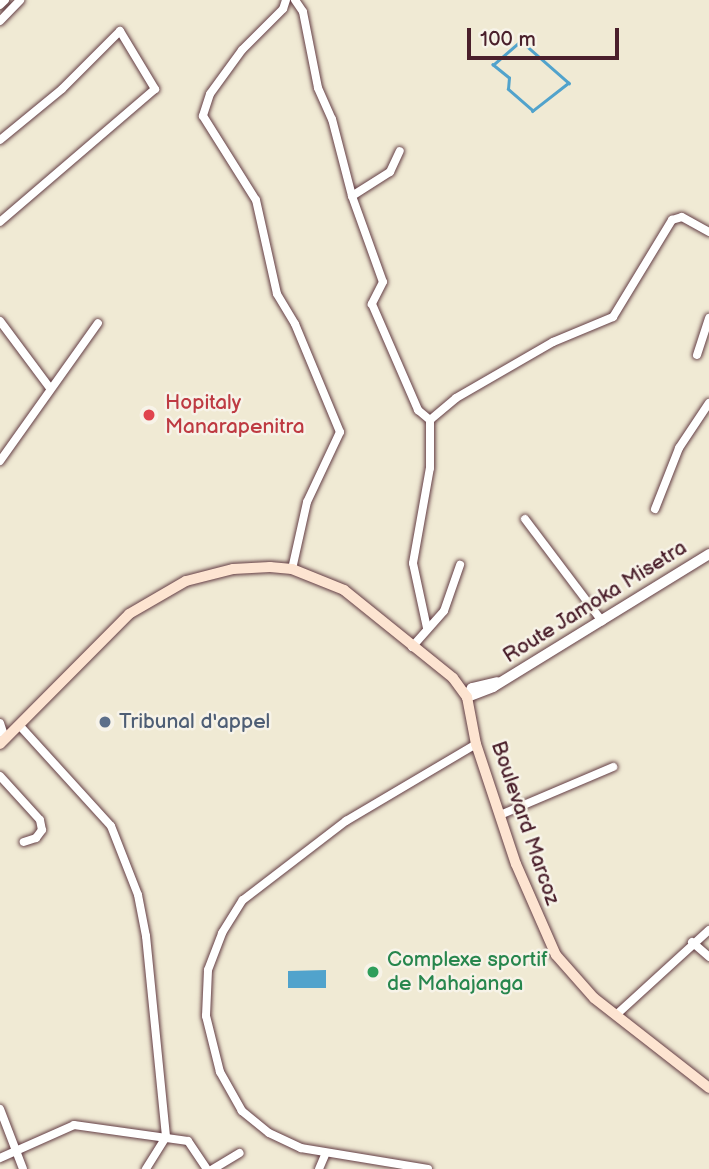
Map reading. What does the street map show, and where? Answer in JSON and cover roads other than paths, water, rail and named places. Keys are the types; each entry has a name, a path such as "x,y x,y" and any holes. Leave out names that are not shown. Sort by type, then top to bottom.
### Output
{"main road":[{"path":"3,741 132,611 186,581 233,569 292,569 344,590 453,678 467,697"},
{"name":"Boulevard Marcoz","path":"467,697 476,744 547,938 575,978 616,1015 709,1088"}],"street":[{"path":"0,5 5,0"},
{"path":"0,21 20,0"},
{"path":"286,0 283,9 242,50 214,88 203,116 256,200 277,294 295,324 340,432 303,514 292,569"},
{"path":"295,0 303,12 308,52 332,119 352,196 383,282 372,304 418,410 430,420"},
{"path":"0,140 62,89 120,31 142,61 155,89 0,222"},
{"path":"352,196 390,172 400,151"},
{"path":"427,628 413,563 430,468 430,420 456,398 543,348 613,317 672,220 682,216 709,232"},
{"path":"697,355 709,318"},
{"path":"0,321 50,388"},
{"path":"0,461 98,323"},
{"path":"655,509 679,448 709,403"},
{"path":"525,519 602,621"},
{"name":"Route Jamoka Misetra","path":"467,697 501,682 709,554"},
{"path":"412,647 444,611 460,565"},
{"path":"0,723 3,741"},
{"path":"20,726 111,826 126,855 146,936 166,1137 146,1169"},
{"path":"428,1169 326,1155 269,1133 242,1111 220,1072 206,1016 208,970 222,933 243,900 346,821 476,744"},
{"path":"500,815 613,767"},
{"path":"0,776 40,820 42,830 36,838 24,842"},
{"path":"616,1015 692,942 709,930"},
{"path":"692,942 709,957"},
{"path":"0,1109 23,1169"},
{"path":"0,1158 16,1154 74,1125 188,1141 210,1169 240,1153"},
{"path":"319,1169 326,1155"}],"water":[{"path":"326,970 326,988 288,988 288,971"}],"waterway":[{"path":"521,41 569,83 533,111 508,89 509,78 493,65 521,41"}],"place":[{"name":"Hopitaly Manarapenitra","path":"149,415"},
{"name":"Tribunal d'appel","path":"105,722"},
{"name":"Complexe sportif de Mahajanga","path":"373,972"}]}
